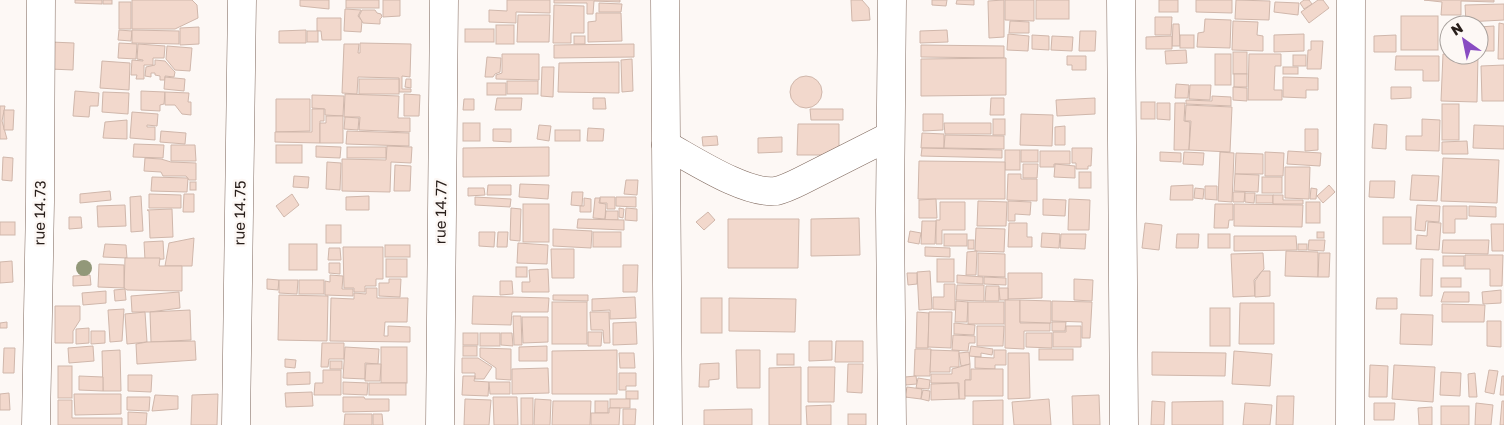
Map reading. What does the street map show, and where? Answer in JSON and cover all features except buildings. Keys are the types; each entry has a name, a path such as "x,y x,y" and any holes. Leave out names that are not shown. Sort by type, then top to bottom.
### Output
{"street":[{"name":"rue 14.73","path":"36,425 41,0"},
{"name":"rue 14.75","path":"236,425 242,0"},
{"name":"rue 14.77","path":"440,425 444,0"},
{"path":"665,0 668,425"},
{"path":"892,0 890,136 892,425"},
{"path":"1122,0 1124,425"},
{"path":"1350,425 1351,0"},
{"path":"666,145 729,179 763,190 775,191 787,188 890,136"}]}
